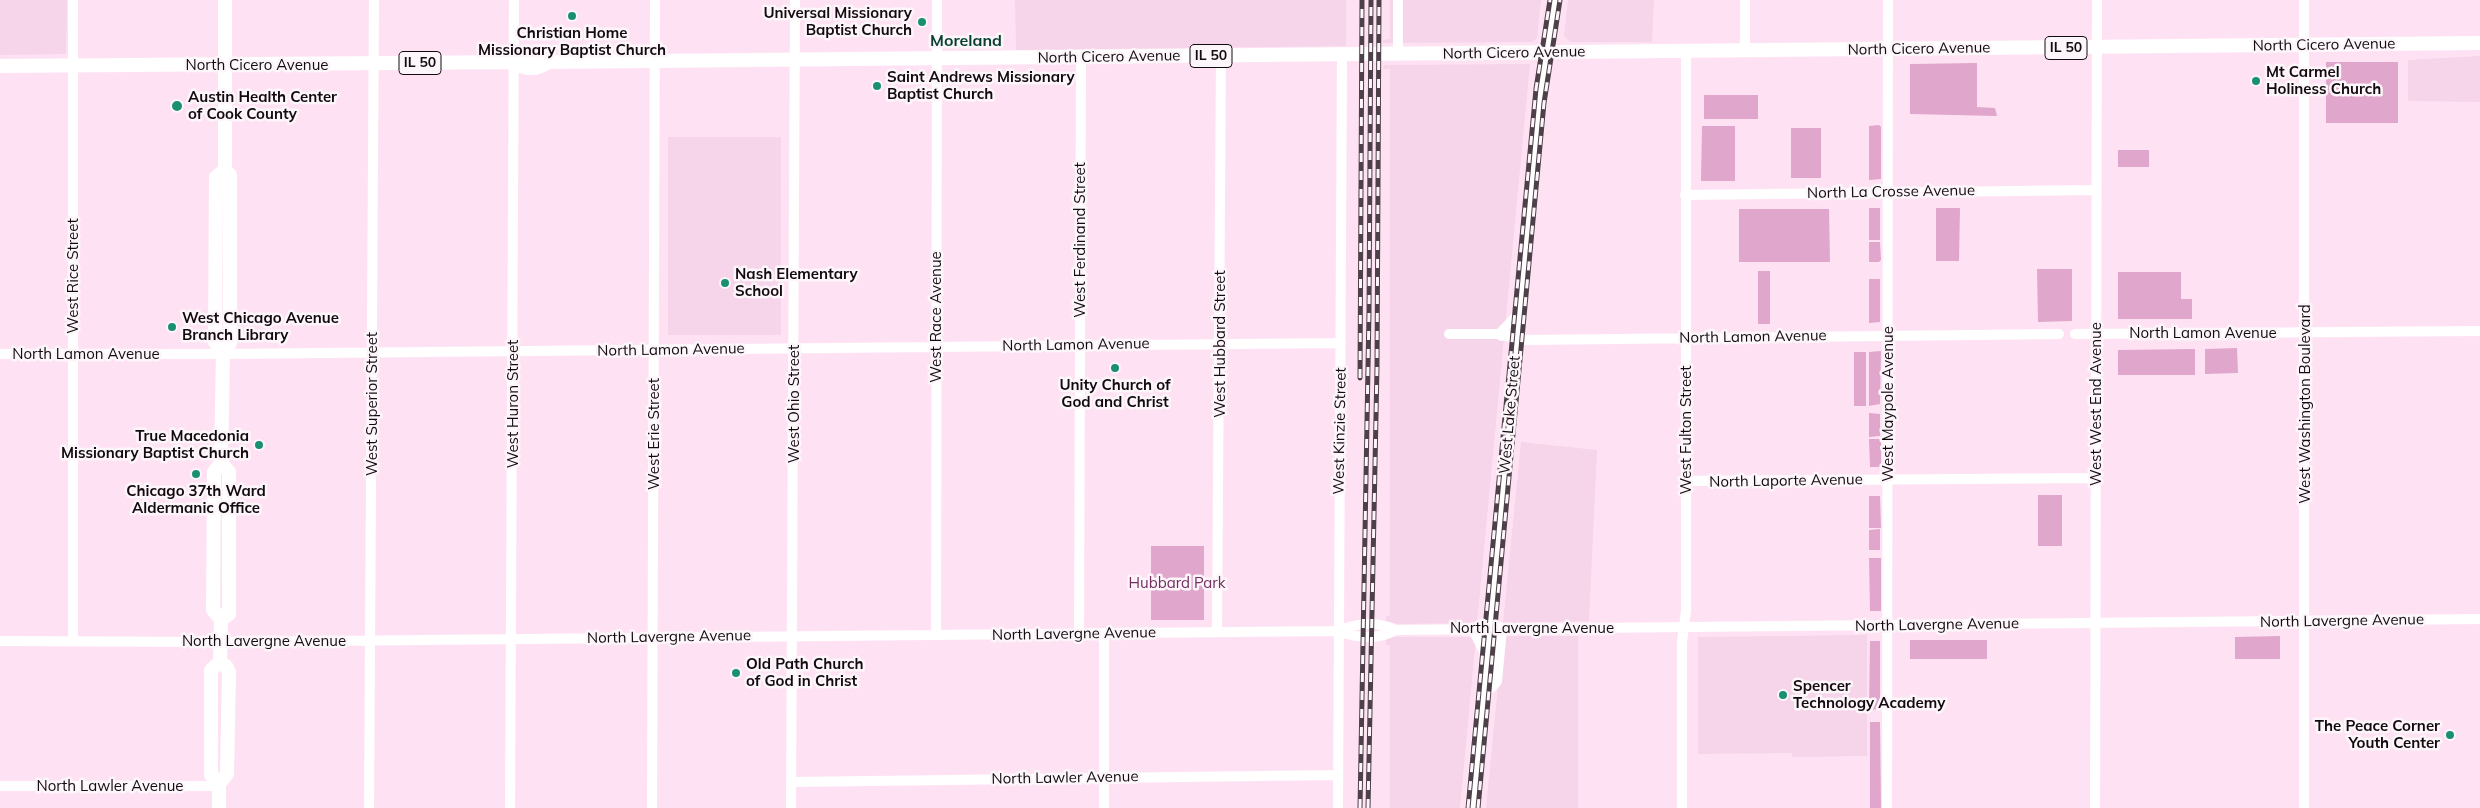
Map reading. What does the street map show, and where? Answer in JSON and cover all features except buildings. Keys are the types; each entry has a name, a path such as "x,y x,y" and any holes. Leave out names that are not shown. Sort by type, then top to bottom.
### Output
{"main road":[{"path":"219,808 219,785 227,774 229,672 226,666 220,662 221,619 213,610 214,472 221,464 223,354 230,343 230,175 224,170 225,0"},
{"name":"West Lake Street","path":"1472,808 1541,91 1546,0"},
{"name":"West Lake Street","path":"1552,23 1555,0"},
{"name":"West Lake Street","path":"1543,53 1552,23 1562,0"},
{"name":"North Cicero Avenue","path":"0,66 514,62 527,58 541,58 548,62 2480,43"},
{"path":"1502,334 1520,315"},
{"path":"1484,693 1495,681 1485,578 1496,569"}],"street":[{"name":"West Rice Street","path":"73,0 73,641"},
{"name":"West Superior Street","path":"369,808 374,0"},
{"name":"West Huron Street","path":"510,808 514,0"},
{"name":"West Erie Street","path":"652,808 655,0"},
{"name":"West Ohio Street","path":"791,808 795,0"},
{"name":"West Race Avenue","path":"936,635 937,0"},
{"path":"1398,0 1398,54"},
{"path":"1745,0 1745,51"},
{"name":"West Maypole Avenue","path":"1887,808 1888,0"},
{"name":"West West End Avenue","path":"2095,808 2096,0"},
{"name":"West Washington Boulevard","path":"2304,0 2304,808"},
{"name":"West Fulton Street","path":"1682,808 1682,642 1686,611 1686,51"},
{"name":"West Kinzie Street","path":"1338,808 1338,631 1342,343 1342,54"},
{"name":"West Hubbard Street","path":"1217,632 1221,56"},
{"name":"West Ferdinand Street","path":"1079,634 1080,57"},
{"name":"North La Crosse Avenue","path":"1685,195 2096,190"},
{"name":"North Lamon Avenue","path":"2075,334 2480,331"},
{"name":"North Lamon Avenue","path":"1449,334 1502,334 1518,340 2059,334"},
{"name":"North Lamon Avenue","path":"0,354 372,353 1342,343"},
{"name":"North Laporte Avenue","path":"1686,482 2096,478"},
{"name":"North Lavergne Avenue","path":"0,641 220,642 1338,631 1350,625 1385,624 1395,630 2480,619"},
{"path":"1104,633 1104,808"},
{"name":"North Lawler Avenue","path":"791,782 1338,775"},
{"name":"North Lawler Avenue","path":"0,786 219,785"}],"shaded area":[{"path":"0,0 67,0 66,54 0,55"},
{"path":"1015,0 1346,0 1346,46 1016,50"},
{"path":"1390,0 1541,0 1537,38 1532,42 1383,43 1383,40 1390,39"},
{"path":"1568,0 1654,0 1652,42 1570,42 1564,36"},
{"path":"2480,56 2480,102 2408,101 2408,60"},
{"path":"1530,64 1477,623 1398,624 1386,621 1386,616 1390,616 1390,69 1383,69 1384,65"},
{"name":"Nash Elementary School","path":"668,137 781,137 781,335 668,335"},
{"path":"1521,442 1597,450 1589,621 1503,623"},
{"name":"Spencer Technology Academy","path":"1867,635 1867,756 1792,757 1792,753 1698,754 1698,637"},
{"path":"1503,636 1578,636 1578,808 1486,808"},
{"path":"1386,637 1476,637 1460,808 1390,808 1390,645 1386,645"}],"green space":[{"path":"2326,62 2398,62 2398,123 2326,123"},
{"path":"1977,63 1977,107 1995,108 1997,116 1910,114 1910,64"},
{"path":"1704,95 1758,95 1758,119 1704,119"},
{"path":"1879,125 1881,127 1881,179 1869,180 1869,126"},
{"path":"1702,126 1735,126 1735,181 1701,181"},
{"path":"1791,128 1821,128 1821,178 1791,178"},
{"path":"2118,150 2149,150 2149,167 2118,167"},
{"path":"1869,208 1880,208 1880,240 1869,240"},
{"path":"1936,208 1960,208 1959,261 1936,261"},
{"path":"1739,209 1829,209 1830,262 1739,262"},
{"path":"1869,242 1880,242 1881,260 1879,262 1869,262"},
{"path":"2037,269 2072,269 2072,321 2038,322"},
{"path":"1758,271 1770,271 1770,324 1758,324"},
{"path":"2118,272 2181,272 2181,299 2192,299 2192,319 2118,319"},
{"path":"1869,279 1880,279 1880,322 1869,323"},
{"path":"2237,348 2238,373 2205,374 2205,349"},
{"path":"2195,349 2195,375 2118,375 2118,350"},
{"path":"1881,351 1880,404 1869,406 1869,352"},
{"path":"1854,352 1866,352 1866,406 1854,406"},
{"path":"1869,413 1880,414 1880,436 1869,437"},
{"path":"1869,439 1881,439 1881,467 1870,467"},
{"path":"2038,495 2062,495 2062,546 2038,546"},
{"path":"1869,496 1880,496 1881,528 1869,528"},
{"path":"1880,529 1880,550 1869,550 1869,530"},
{"name":"Hubbard Park","path":"1151,546 1204,546 1204,620 1151,620"},
{"path":"1869,558 1881,558 1881,611 1870,611"},
{"path":"2280,636 2280,659 2235,659 2235,637"},
{"path":"1910,640 1987,640 1987,659 1910,659"},
{"path":"1870,641 1880,641 1880,709 1869,710"},
{"path":"1870,722 1880,722 1881,808 1870,808"}],"railway":[{"path":"1360,378 1362,0"},
{"path":"1360,808 1369,312 1371,0"},
{"path":"1368,808 1377,367 1379,0"},
{"path":"1468,808 1536,89 1550,0"},
{"path":"1478,808 1544,103 1560,0"}],"place":[{"name":"Christian Home Missionary Baptist Church","path":"572,16"},
{"name":"Universal Missionary Baptist Church","path":"922,22"},
{"name":"Mt Carmel Holiness Church","path":"2256,81"},
{"name":"Saint Andrews Missionary Baptist Church","path":"877,86"},
{"name":"Austin Health Center of Cook County","path":"177,106"},
{"name":"Nash Elementary School","path":"725,283"},
{"name":"West Chicago Avenue Branch Library","path":"172,327"},
{"name":"Unity Church of God and Christ","path":"1115,368"},
{"name":"True Macedonia Missionary Baptist Church","path":"259,445"},
{"name":"Chicago 37th Ward Aldermanic Office","path":"196,474"},
{"name":"Old Path Church of God in Christ","path":"736,673"},
{"name":"Spencer Technology Academy","path":"1783,695"},
{"name":"The Peace Corner Youth Center","path":"2450,735"}],"district":[{"name":"Moreland","path":"966,41"}]}
